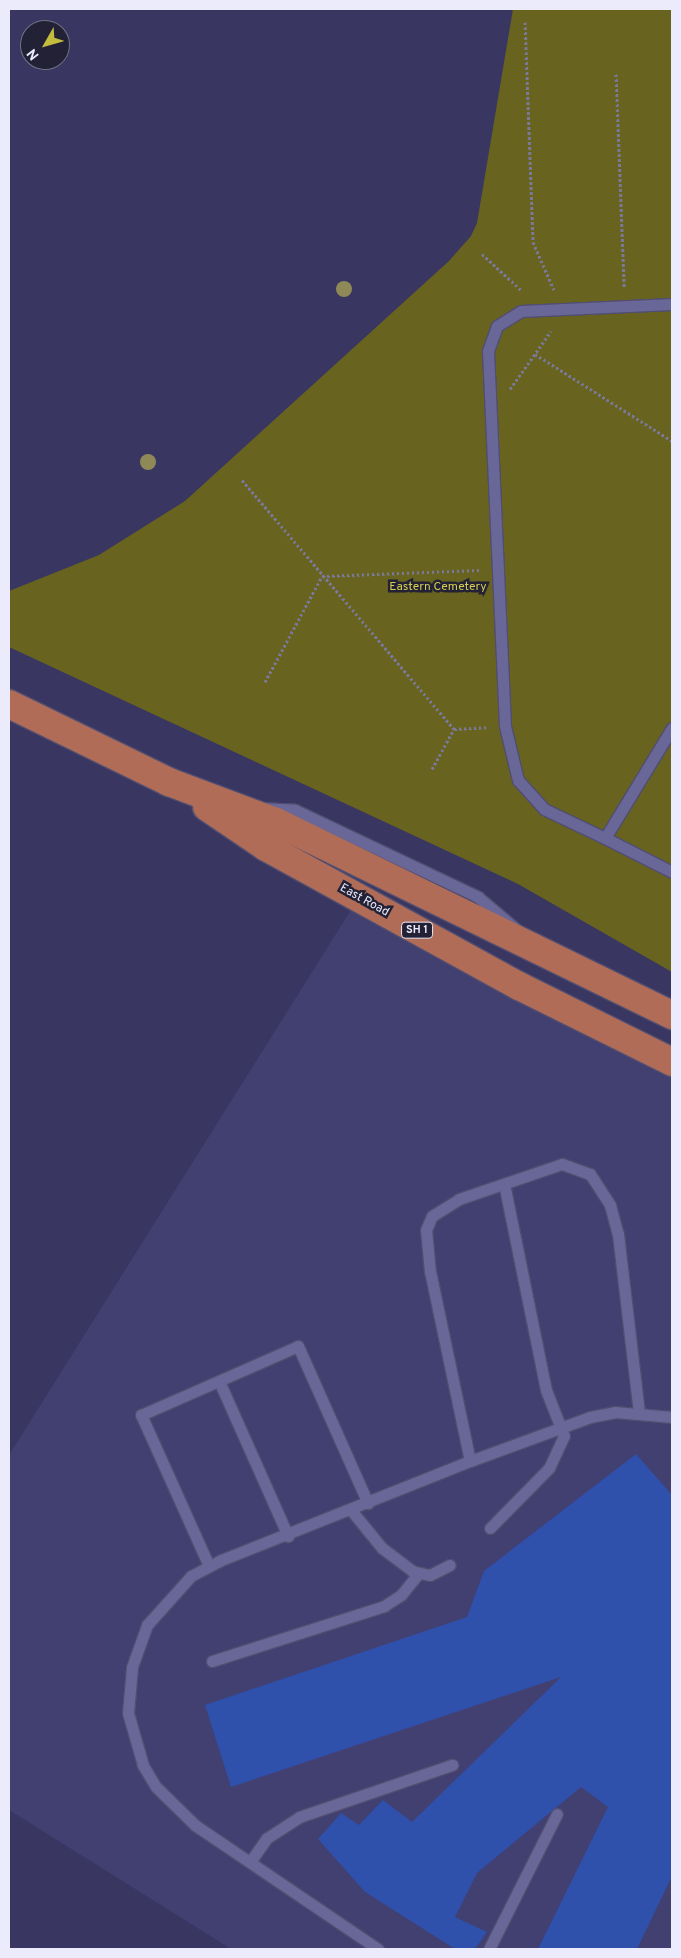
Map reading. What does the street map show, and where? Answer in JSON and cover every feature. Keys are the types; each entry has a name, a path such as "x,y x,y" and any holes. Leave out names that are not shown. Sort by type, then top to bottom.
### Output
{"highway":[{"name":"East Road","path":"9,704 169,782 246,811 672,1016"},
{"name":"East Road","path":"169,782 275,852 519,986 672,1062"}],"lane":[{"path":"672,304 535,309 508,316 491,337 492,416 505,726 518,780 532,799 672,872"},
{"path":"605,838 672,728"},
{"path":"470,1461 430,1272 426,1230 432,1216 445,1206 562,1164 590,1174 602,1188 618,1234 639,1412"},
{"path":"490,1528 555,1460 563,1443 560,1426 546,1390 504,1184"},
{"path":"209,1566 141,1415 298,1346 368,1503"},
{"path":"219,1381 288,1536"},
{"path":"378,1949 195,1825 156,1787 143,1765 128,1714 132,1667 147,1625 172,1592 209,1566 288,1536 470,1461 560,1426 615,1412 639,1412 672,1416"},
{"path":"351,1510 382,1548 418,1574 438,1573 450,1565"},
{"path":"212,1661 384,1606 402,1595 418,1574"},
{"path":"250,1862 267,1838 299,1817 452,1765"},
{"path":"489,1949 557,1814"}],"path":[{"path":"492,416 535,354 563,307 533,242 525,22"},
{"path":"616,74 625,305"},
{"path":"482,254 535,309"},
{"path":"535,354 672,442"},
{"path":"242,480 454,730"},
{"path":"322,576 498,570"},
{"path":"265,682 322,576"},
{"path":"454,730 505,726"},
{"path":"432,769 454,730"}],"shaded area":[{"path":"354,905 672,1065 672,1949 231,1949 9,1810 9,1455"}],"green space":[{"name":"Eastern Cemetery","path":"513,9 672,9 672,972 518,884 9,647 9,591 99,555 185,501 449,261 471,236 477,223"}],"building":[{"path":"636,1454 672,1495 672,1876 637,1949 538,1949 608,1807 581,1787 477,1873 455,1917 487,1932 475,1949 455,1949 365,1892 318,1839 341,1813 359,1825 383,1800 412,1822 561,1677 231,1787 205,1705 467,1617 484,1571"}]}
